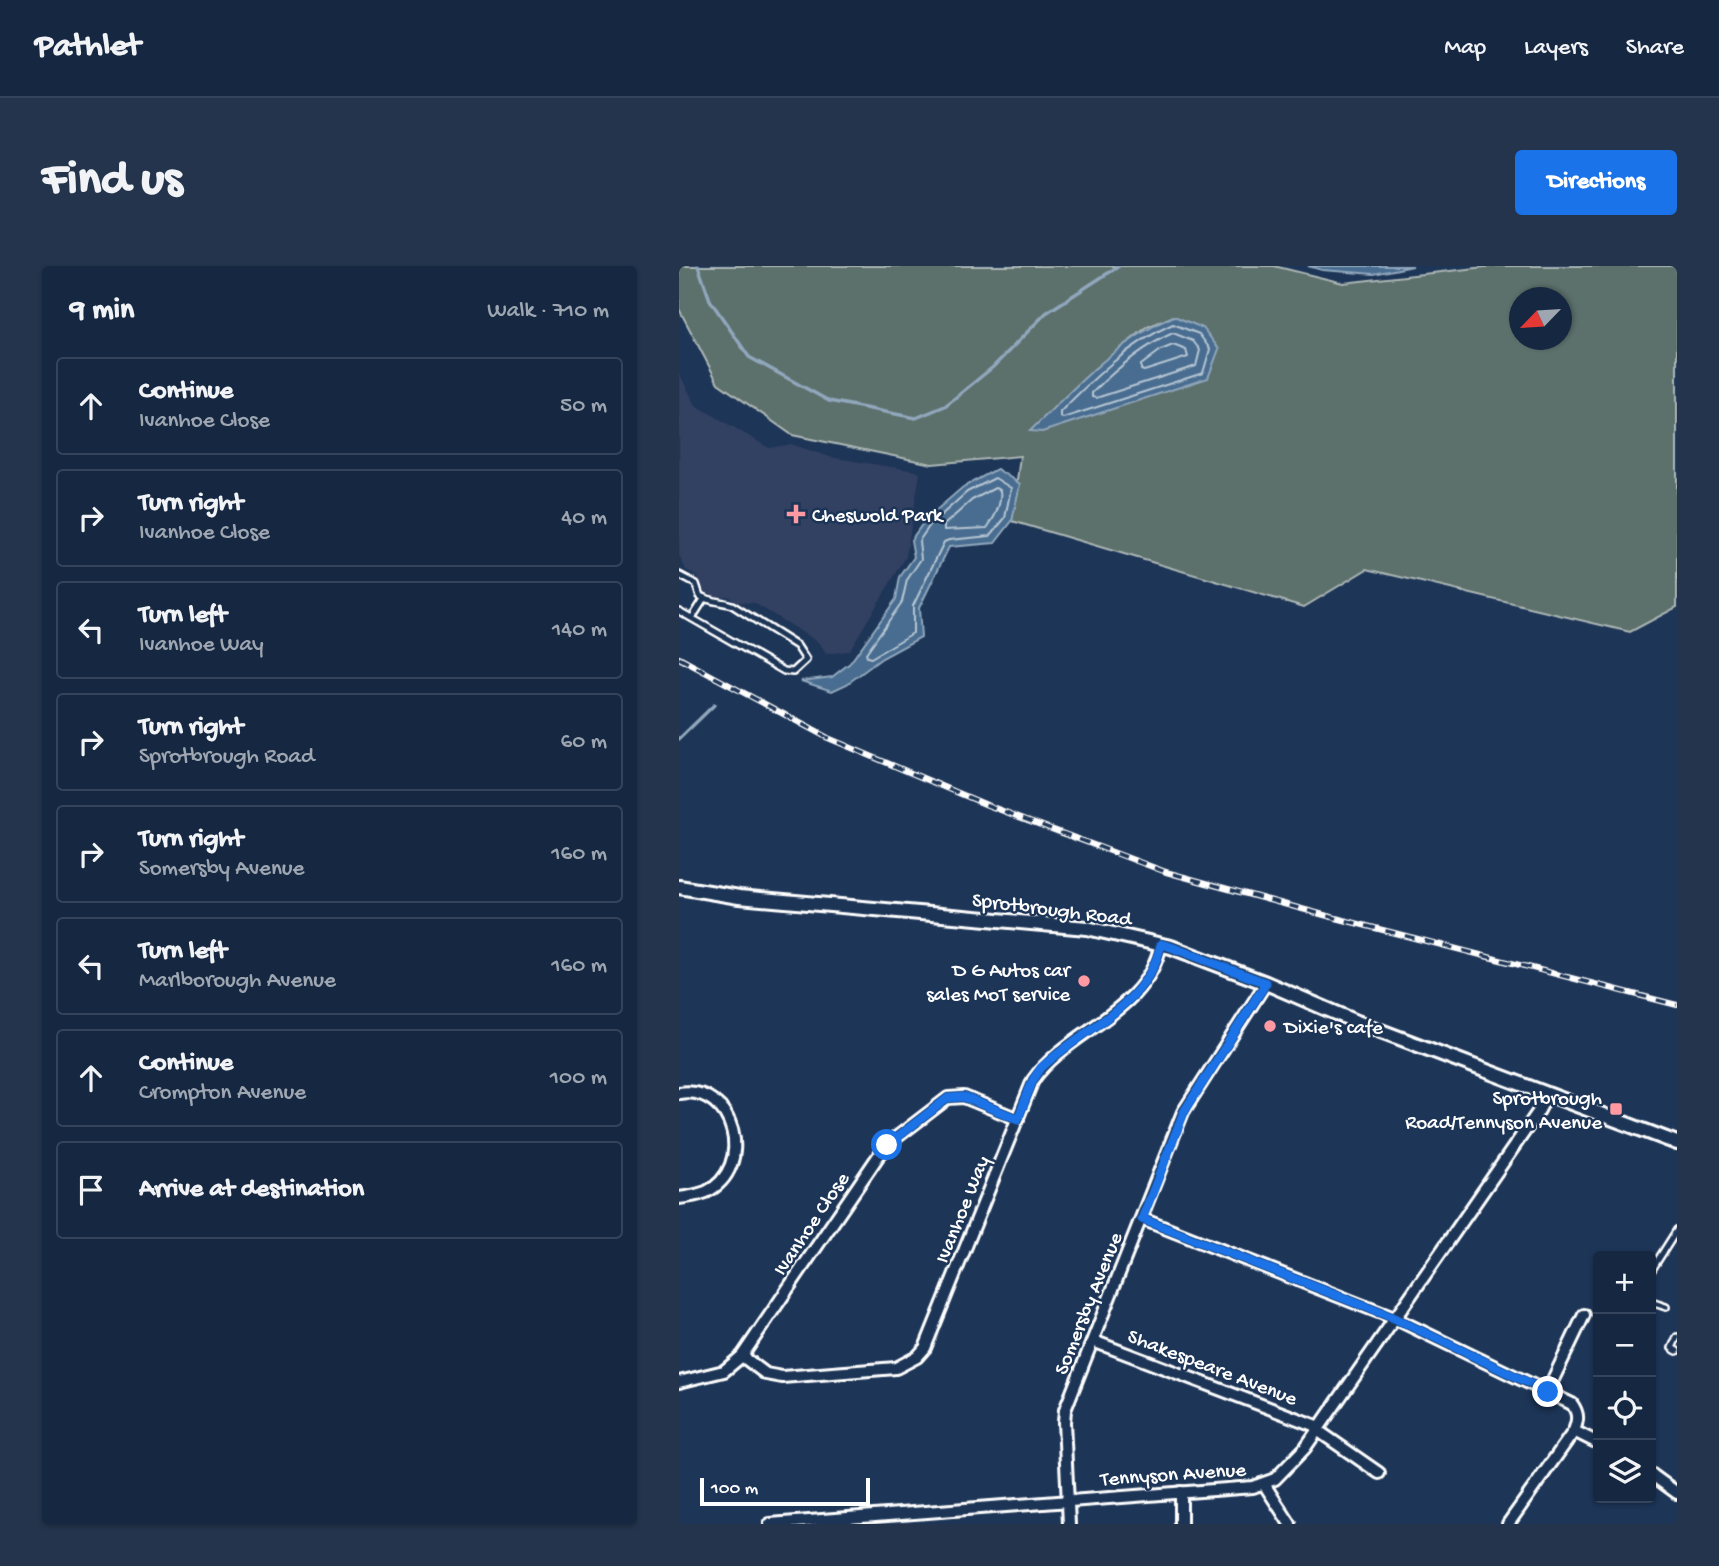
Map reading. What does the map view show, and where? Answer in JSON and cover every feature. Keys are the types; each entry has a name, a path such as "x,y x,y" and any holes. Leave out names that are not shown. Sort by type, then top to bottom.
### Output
{"street":[{"name":"Sprotbrough Road","path":"679,887 739,897 1087,928 1161,944 1266,983 1357,1022 1677,1143"},
{"name":"Ivanhoe Way","path":"742,1356 766,1374 782,1377 895,1368 917,1357 925,1348 1033,1080 1041,1068 1117,1012 1148,977 1161,944"},
{"name":"Somersby Avenue","path":"1069,1524 1065,1410 1184,1112 1266,983"},
{"path":"679,1093 688,1091 711,1099 728,1118 734,1129 736,1142 730,1166 716,1185 706,1192 679,1198"},
{"name":"Tennyson Avenue","path":"770,1524 1181,1492 1264,1484 1275,1479 1295,1460 1318,1428 1538,1112 1547,1095"},
{"name":"Ivanhoe Close","path":"679,1382 724,1371 742,1356 879,1155 897,1137 948,1098 964,1097 1018,1119"},
{"path":"1142,1219 1394,1318 1572,1404 1578,1419 1574,1431 1508,1524"},
{"path":"1548,1392 1584,1315"},
{"name":"Shakespeare Avenue","path":"1093,1341 1318,1428 1379,1473"},
{"path":"1574,1431 1593,1440"},
{"path":"1656,1478 1677,1493"},
{"path":"1264,1484 1290,1524"},
{"path":"1181,1492 1181,1524"}],"lane":[{"path":"679,575 696,584 700,596 710,602 721,601 732,605 797,646 806,660 793,672 784,671 679,611"},
{"path":"692,618 704,598"},
{"path":"1656,1262 1677,1230"},
{"path":"1656,1304 1666,1307"},
{"path":"1677,1337 1672,1348 1677,1351"}],"shaded area":[{"name":"Cheswold Park","path":"679,373 696,405 769,448 791,444 830,457 920,473 906,557 849,651 826,654 819,643 754,603 738,602 728,596 713,598 703,592 698,577 686,570 679,555"}],"green space":[{"path":"679,266 1274,266 1343,283 1494,266 1677,266 1677,607 1630,632 1367,569 1304,607 1012,521 1020,456 932,464 792,435 718,383 679,309","holes":["1174,316 1093,370 1147,327"]}],"water":[{"path":"1308,266 1413,266 1374,274 1322,270"},
{"path":"1174,316 1203,328 1219,349 1208,378 1042,432 1030,431 1097,366 1134,338"},
{"path":"997,469 1020,484 1012,521 995,543 949,547 919,608 921,637 882,658 847,684 832,691 801,681 832,677 850,663 896,599 900,577 914,557 911,540 926,519 963,487"}],"waterway":[{"path":"698,266 710,300 749,357 829,401 916,418 945,406 993,367 1046,313 1119,266"},
{"path":"679,739 714,705"}],"railway":[{"path":"679,658 828,738 987,805 1166,872 1677,1005"}],"place":[{"name":"Cheswold Park","path":"796,514"},
{"name":"D G Autos car sales MoT service","path":"1084,981"},
{"name":"Dixie's cafe","path":"1270,1026"},
{"name":"Sprotbrough Road/Tennyson Avenue","path":"1616,1109"}],"route":[{"path":"887,1145 948,1098 964,1097 1018,1119 1033,1080 1041,1068 1117,1012 1148,977 1161,944 1171,947 1266,983 1264,990 1195,1091 1184,1112 1142,1219 1394,1318 1548,1392"}]}
